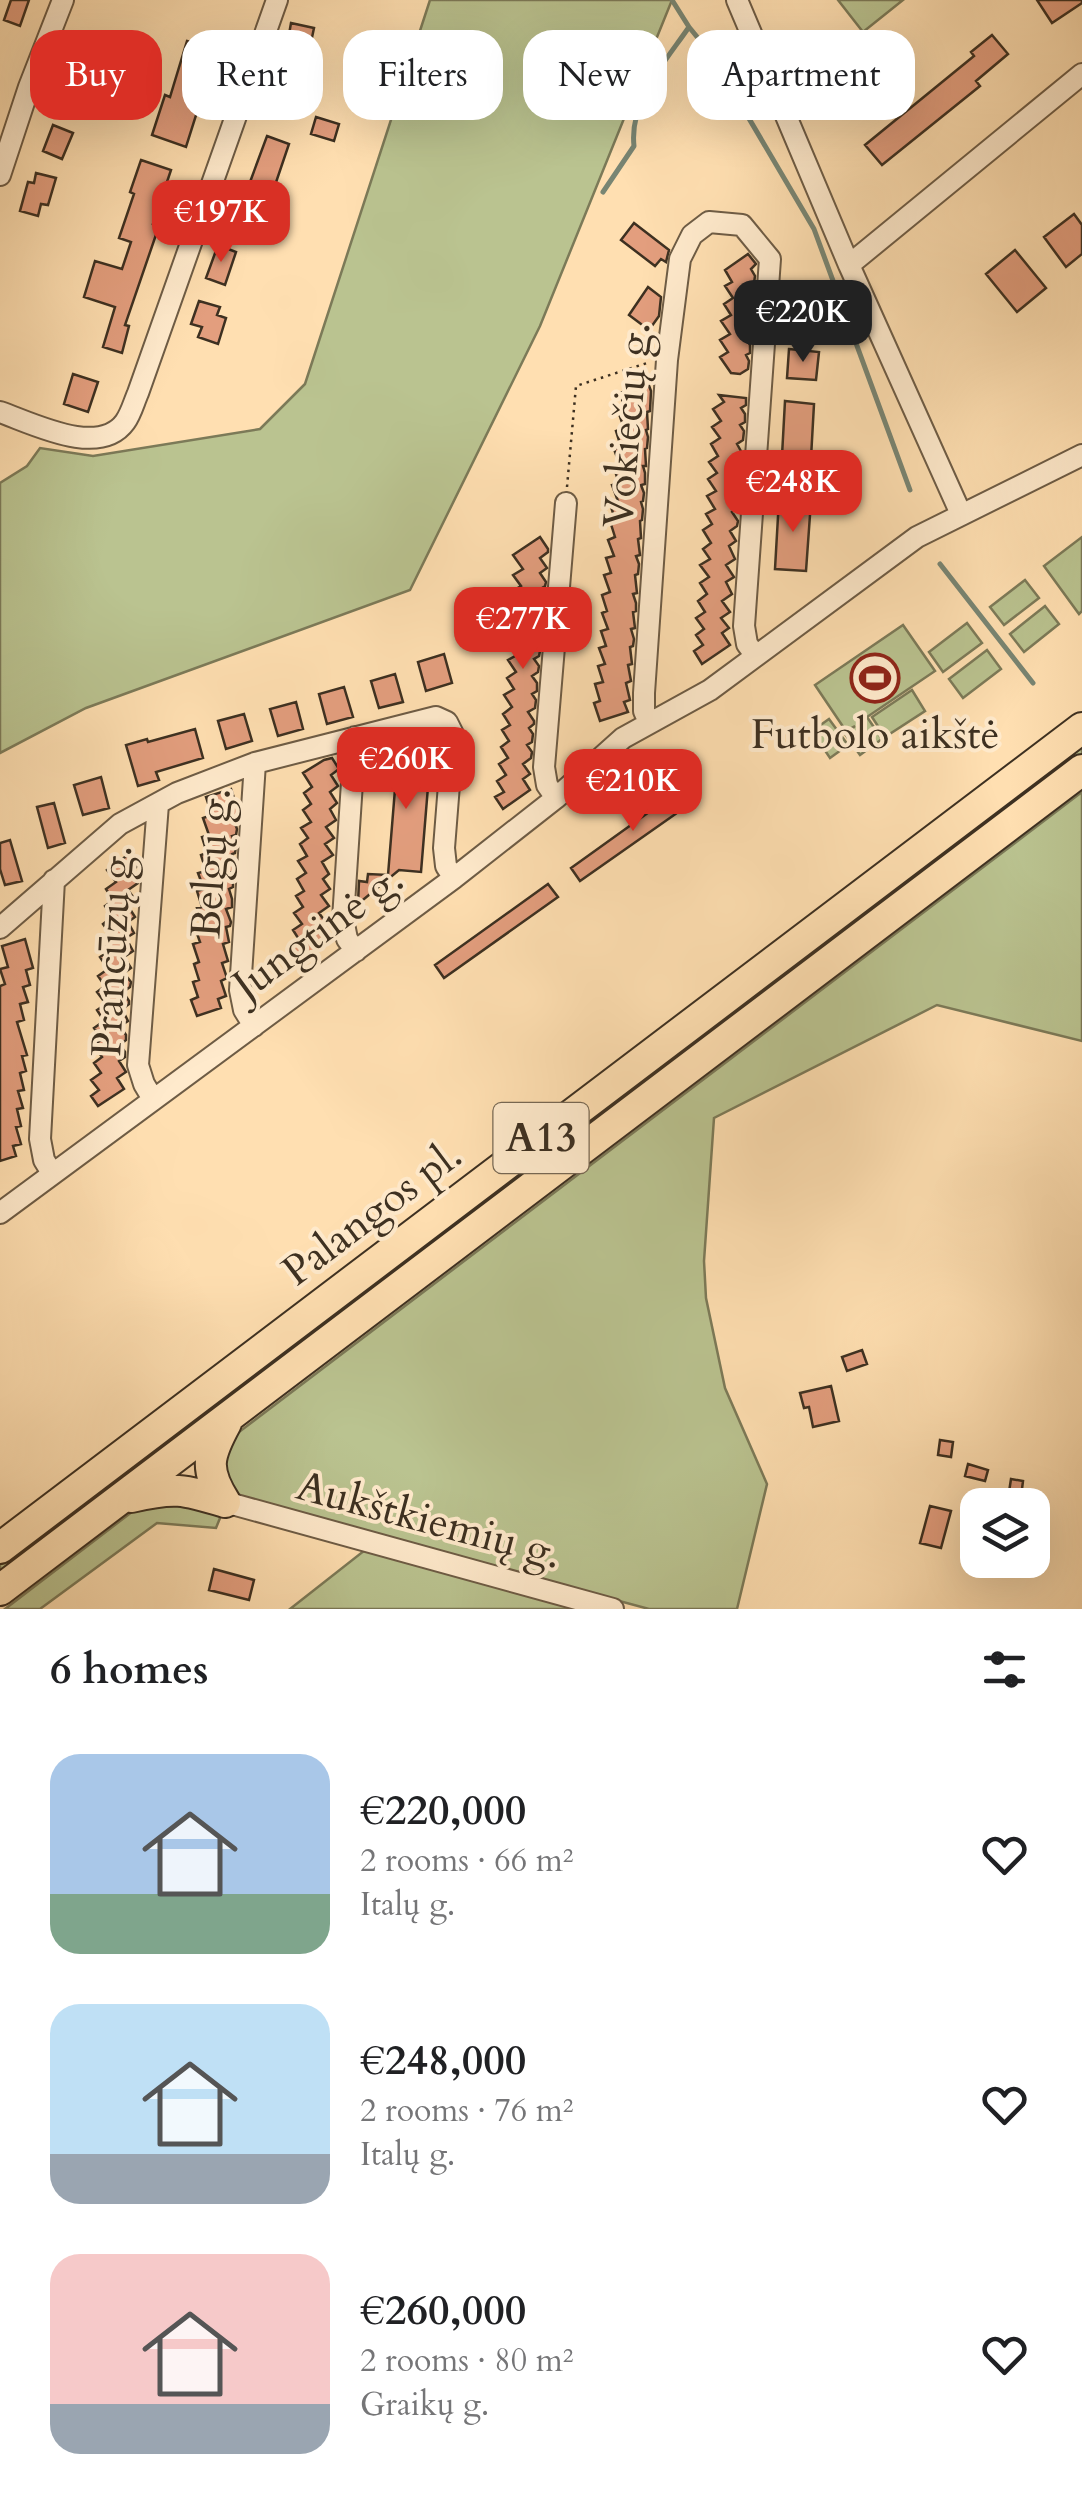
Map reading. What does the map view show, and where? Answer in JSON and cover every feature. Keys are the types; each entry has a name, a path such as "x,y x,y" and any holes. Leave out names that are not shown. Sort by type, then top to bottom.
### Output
{"highway":[{"name":"Palangos pl.","path":"0,1548 1082,728"},
{"name":"Palangos pl.","path":"0,1590 1082,770"},
{"path":"224,1502 213,1484 209,1464 213,1447 231,1415"},
{"path":"118,1500 168,1489 224,1502"}],"street":[{"path":"0,176 63,0"},
{"path":"0,412 80,438 100,438 126,422 277,0"},
{"path":"737,0 960,514"},
{"path":"849,265 1082,74"},
{"name":"Vokiečių g.","path":"649,722 644,694 668,356 680,259 692,235 709,222 742,225 770,259 744,626 756,656"},
{"name":"Jungtinė g.","path":"0,1213 454,878 556,798 622,738 710,690 917,537 1082,454"},
{"path":"556,798 547,785 544,767 566,503"},
{"path":"0,928 120,824 158,804 256,763 436,716 447,722 454,734 444,848 446,866 454,878"},
{"path":"356,737 343,920 347,939 356,951"},
{"name":"Belgų g.","path":"254,1026 244,1010 240,990 256,763"},
{"name":"Prancūzų g.","path":"153,1099 138,1065 158,804"},
{"path":"52,1173 44,1160 40,1139 54,880"},
{"name":"Aukštkiemių g.","path":"224,1502 613,1609"}],"path":[{"path":"566,503 576,386 668,356"}],"green space":[{"path":"430,0 672,0 660,30 523,30 523,120 623,120 540,326 410,590 86,708 0,753 0,483 27,466 40,448 93,456 260,429 305,384 391,120 503,120 503,30 420,30"},
{"path":"838,0 903,0 866,30"},
{"path":"1082,537 1082,611 1079,614 1044,566"},
{"path":"1025,580 1039,598 1004,625 990,607"},
{"path":"1045,606 1059,624 1024,652 1010,634"},
{"path":"967,623 982,643 943,672 929,652"},
{"name":"Futbolo aikštė","path":"903,625 935,671 867,717 882,739 860,755 845,734 855,726 846,731 815,685"},
{"path":"987,650 1001,669 963,698 949,679"},
{"path":"912,690 925,711 885,737 872,717"},
{"path":"829,719 848,745 830,758 812,731"},
{"path":"1082,741 1082,757 0,1576 0,1562"},
{"path":"1082,792 1082,1041 937,1005 714,1118 704,1261 706,1298 725,1388 767,1484 737,1609 649,1609 233,1497 221,1456 235,1435"},
{"path":"157,1497 222,1513 216,1528 157,1523 40,1609 5,1609 141,1505"},
{"path":"365,1550 583,1609 290,1609"}],"building":[{"path":"11,0 29,0 20,26 4,20"},
{"path":"1037,0 1082,0 1082,3 1052,23"},
{"path":"291,23 314,28 314,30 290,30"},
{"path":"992,35 1008,54 976,81 980,86 882,165 865,145 896,120 915,120 915,104 974,56 971,52"},
{"path":"182,57 182,120 194,120 186,147 152,135 157,120 162,120 165,95 170,97"},
{"path":"315,120 339,124 334,141 311,134"},
{"path":"53,125 73,133 62,159 43,151"},
{"path":"267,136 289,144 271,197 279,200 269,231 236,220"},
{"path":"141,160 171,170 153,224 159,226 125,325 129,326 122,353 103,347 115,307 84,297 95,261 122,269 131,242 119,238"},
{"path":"36,173 56,178 48,205 41,204 38,216 20,211 28,182 34,183"},
{"path":"1074,214 1082,225 1082,254 1066,267 1044,237"},
{"path":"634,223 669,250 666,262 661,259 655,266 621,240"},
{"path":"218,245 236,252 225,285 206,278"},
{"path":"1015,250 1046,288 1017,312 986,274"},
{"path":"748,254 756,264 751,269 755,276 750,286 753,300 748,304 753,310 748,321 751,336 746,339 750,345 746,355 748,369 740,374 731,373 720,357 728,352 720,340 730,334 721,321 731,315 724,304 733,298 725,286 732,282 725,270"},
{"path":"791,284 802,285 812,310 811,320 788,317"},
{"path":"648,287 661,297 659,316 649,330 629,315"},
{"path":"199,301 220,307 217,315 226,318 218,344 198,337 202,327 191,324"},
{"path":"789,349 819,352 816,380 787,378"},
{"path":"73,374 98,382 88,412 64,404"},
{"path":"648,383 651,391 643,466 645,484 641,485 644,493 638,539 640,555 636,556 637,593 633,594 635,628 631,629 632,664 628,665 631,681 626,683 630,700 624,702 628,712 600,721 594,703 600,701 595,684 603,682 598,666 605,664 599,648 606,646 601,631 608,629 602,613 607,611 602,595 610,592 604,575 611,573 606,558 614,556 608,540 615,537 610,504 618,501 612,485 619,483 614,468 620,466 614,449 621,447 616,431 624,428 618,411 625,409 620,393"},
{"path":"719,395 746,398 746,405 741,408 745,422 740,425 743,440 737,444 742,453 736,460 741,474 734,479 740,492 733,497 739,507 732,512 738,521 730,531 736,541 729,546 735,559 726,565 734,577 726,582 732,594 722,601 730,612 721,618 729,628 722,633 730,645 702,664 694,651 703,645 696,635 704,629 696,618 705,612 698,601 707,594 700,583 709,577 700,565 710,559 703,549 711,543 703,530 712,524 706,514 715,509 707,496 716,491 708,479 717,473 709,462 718,456 711,444 720,438 712,427 721,421 713,409 724,402"},
{"path":"785,401 814,404 810,476 781,474"},
{"path":"779,499 811,501 806,571 775,569"},
{"path":"540,537 548,552 540,558 547,568 540,573 546,582 539,590 544,603 536,608 543,619 535,625 541,638 535,643 540,651 534,659 538,672 532,676 537,683 537,691 532,694 535,708 528,712 534,721 529,728 532,742 527,745 532,752 523,764 530,774 523,779 530,790 503,809 495,797 504,792 497,781 506,775 499,764 508,758 501,747 509,741 502,730 510,725 503,714 512,707 504,695 514,689 507,678 516,672 508,660 517,655 509,643 518,637 510,626 518,620 511,609 519,604 511,592 521,586 513,575 523,569 513,555"},
{"path":"444,654 452,683 426,691 418,662"},
{"path":"395,674 403,702 379,708 371,681"},
{"path":"344,687 353,717 327,724 319,694"},
{"path":"296,702 303,729 278,736 270,709"},
{"path":"244,714 252,741 226,749 218,721"},
{"path":"195,729 203,758 156,772 159,780 138,786 126,745"},
{"path":"432,738 421,872 399,870 358,904 359,881 367,882 368,874 388,875 399,740"},
{"path":"332,758 339,769 331,775 338,786 330,792 337,803 330,809 336,820 326,827 334,838 325,844 333,855 322,862 329,874 323,879 330,889 321,895 329,906 319,913 327,924 318,930 327,942 300,960 292,947 300,941 293,930 302,924 294,913 303,907 296,896 304,891 297,879 306,873 298,861 307,856 300,844 308,838 301,828 311,822 303,810 311,804 304,793 312,787 303,773"},
{"path":"101,777 109,808 83,815 74,785"},
{"path":"684,787 694,801 580,881 571,868"},
{"path":"231,789 238,815 233,817 237,829 232,836 236,846 232,854 234,871 229,873 233,884 229,889 232,907 226,909 231,922 226,927 229,942 223,944 228,961 222,963 227,978 221,981 226,996 218,999 221,1008 197,1016 191,1000 198,997 193,982 199,980 193,944 200,942 195,928 203,926 197,891 204,889 198,873 206,871 201,855 207,853 202,837 209,835 203,818 212,815 206,797"},
{"path":"54,803 65,843 48,848 37,807"},
{"path":"10,840 22,881 5,885 0,869 0,843"},
{"path":"132,852 140,863 133,870 138,883 128,890 136,901 128,906 135,917 128,922 134,933 126,938 133,951 124,957 131,968 124,973 131,982 123,992 129,1004 122,1009 128,1021 120,1026 126,1040 120,1045 125,1057 119,1061 126,1072 117,1078 124,1089 98,1106 91,1096 99,1090 91,1080 101,1073 94,1063 102,1057 94,1045 102,1039 94,1028 104,1021 97,1010 106,1004 97,992 105,986 98,976 108,969 100,957 109,951 101,940 110,934 103,924 112,917 105,906 113,900 106,889 116,882 107,870"},
{"path":"548,884 558,897 444,978 435,965"},
{"path":"25,939 33,968 26,970 30,985 23,987 28,1002 20,1004 24,1020 17,1022 27,1055 22,1056 26,1071 20,1073 24,1090 18,1091 23,1108 17,1109 21,1126 16,1127 21,1144 13,1146 16,1156 0,1161 0,986 5,984 0,969 8,967 2,946"},
{"path":"862,1350 867,1364 847,1371 842,1357"},
{"path":"831,1386 839,1421 813,1427 809,1407 804,1408 800,1393"},
{"path":"940,1440 953,1442 951,1457 938,1455"},
{"path":"968,1464 988,1470 985,1481 965,1476"},
{"path":"1011,1479 1023,1481 1022,1488 1010,1488"},
{"path":"930,1506 951,1511 941,1548 920,1543"},
{"path":"214,1569 254,1580 249,1600 209,1590"}],"waterway":[{"path":"603,192 634,146 634,129 643,98 689,27 672,0"},
{"path":"689,27 711,54 814,229 910,490"},
{"path":"940,564 1033,683"}],"place":[{"name":"Futbolo aikštė","path":"875,678"}]}
